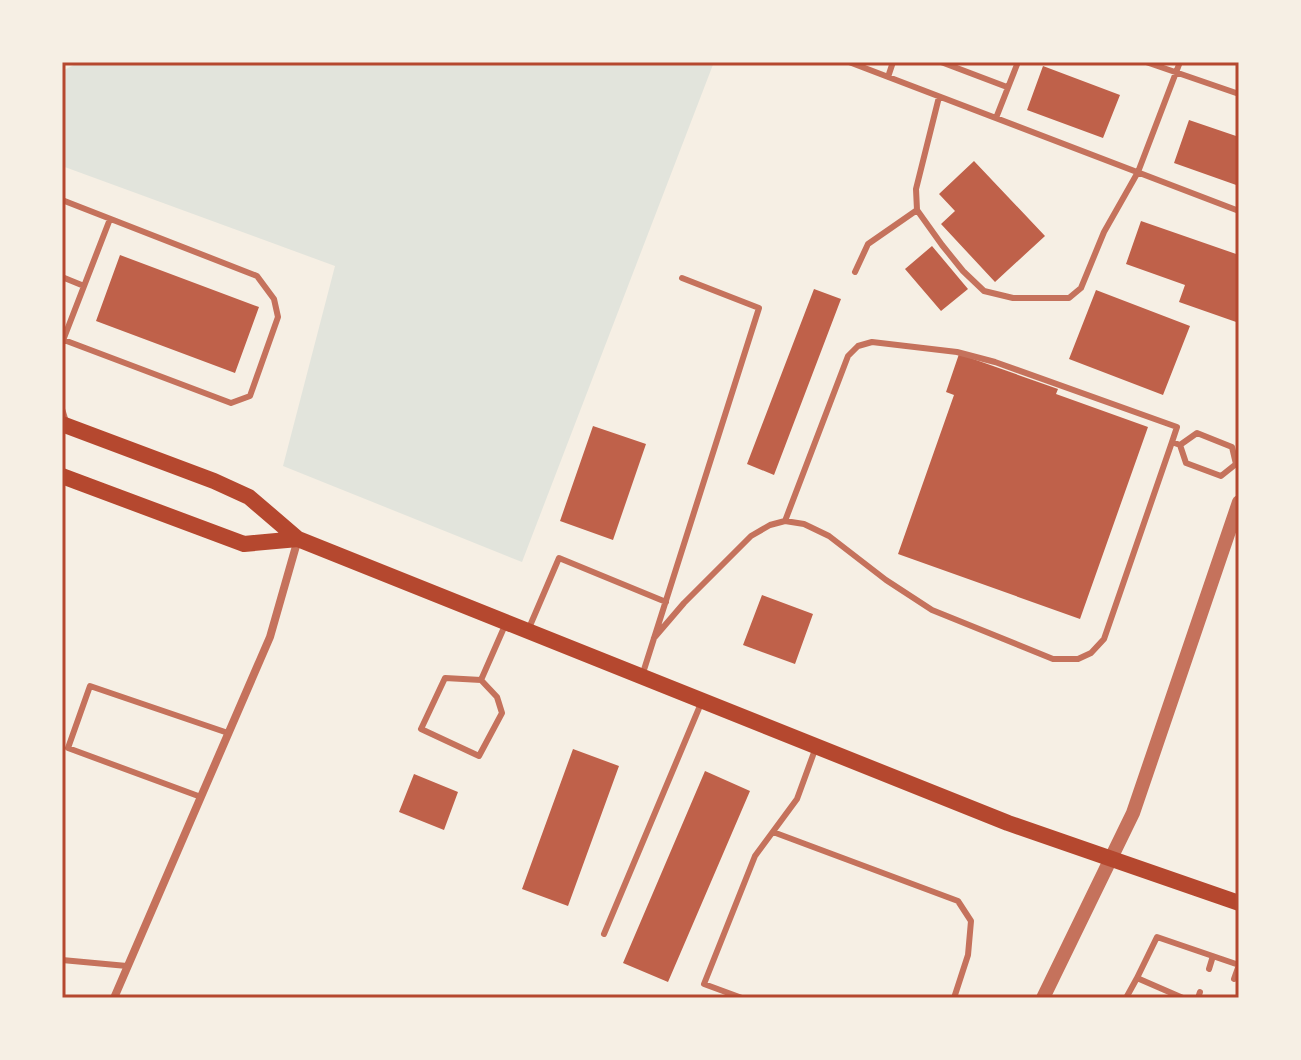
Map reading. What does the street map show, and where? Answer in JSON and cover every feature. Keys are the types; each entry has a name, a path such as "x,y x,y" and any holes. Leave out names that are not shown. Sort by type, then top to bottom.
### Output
{"main road":[{"path":"64,420 249,497 298,539 1008,823 1239,903"},
{"path":"62,476 244,544 298,539"}],"street":[{"path":"1043,998 1133,813 1239,502"},
{"path":"114,998 270,637 298,539"}],"lane":[{"path":"849,62 1239,211"},
{"path":"888,77 893,62"},
{"path":"941,62 1007,87"},
{"path":"996,118 1018,62"},
{"path":"1146,62 1239,94"},
{"path":"939,97 916,189 917,210 963,271 984,291 1013,298 1069,298 1081,288 1104,232 1138,172 1180,62"},
{"path":"62,200 257,276 274,299 278,317 250,396 231,403 63,342 110,219"},
{"path":"855,272 868,244 917,210"},
{"path":"62,277 84,286"},
{"path":"642,677 759,308 682,278"},
{"path":"654,638 751,536 785,521 804,524 829,536 886,580 932,610 1053,659 1078,659 1091,653 1104,639 1177,427 995,362 957,352 872,342 858,346 848,356 785,521"},
{"path":"1197,433 1232,447 1237,465 1221,476 1211,473 1186,463 1180,445 1197,433"},
{"path":"1172,442 1180,445"},
{"path":"528,632 559,558 666,602"},
{"path":"481,680 506,623"},
{"path":"445,678 481,680 497,697 502,713 479,756 421,729 445,678"},
{"path":"201,797 68,748 90,686 228,733"},
{"path":"604,934 702,701"},
{"path":"742,998 704,984 755,856 797,799 816,747"},
{"path":"773,832 958,901 971,921 968,955 954,998"},
{"path":"1126,998 1157,937 1239,965 1234,979"},
{"path":"1209,969 1213,956"},
{"path":"62,960 127,966"},
{"path":"1137,978 1183,998"}],"shaded area":[{"path":"80,62 714,62 522,562 283,466 335,266 62,166 62,71"}],"building":[{"path":"1043,66 1120,95 1103,138 1027,110"},
{"path":"1189,120 1239,137 1239,186 1174,163"},
{"path":"974,161 1045,236 995,282 941,224 955,211 939,194"},
{"path":"1141,221 1239,255 1239,323 1179,302 1185,285 1126,264"},
{"path":"932,246 968,289 941,311 905,269"},
{"path":"120,255 259,307 235,373 96,321"},
{"path":"814,289 841,299 774,475 747,464"},
{"path":"1096,290 1190,326 1163,395 1069,359"},
{"path":"959,354 1058,389 1056,394 1148,427 1080,619 898,554 954,395 946,392"},
{"path":"593,426 646,444 613,540 560,521"},
{"path":"762,595 813,614 795,664 743,645"},
{"path":"573,749 619,766 568,906 522,889"},
{"path":"705,771 750,791 668,982 623,963"},
{"path":"414,774 458,792 444,830 399,812"}]}
